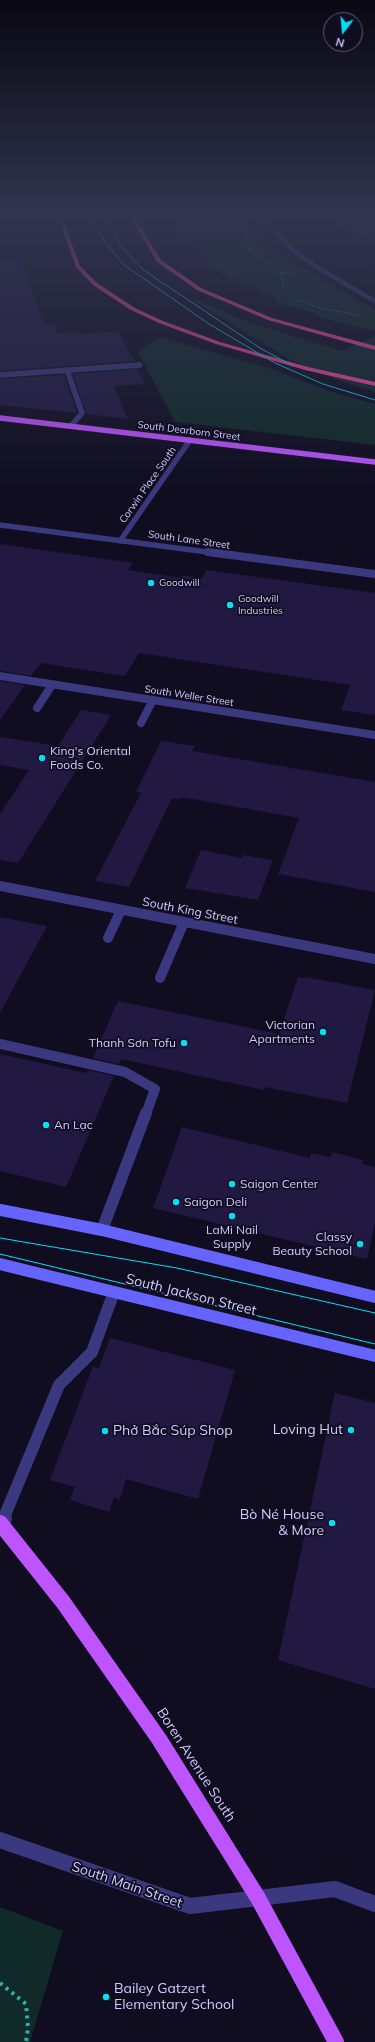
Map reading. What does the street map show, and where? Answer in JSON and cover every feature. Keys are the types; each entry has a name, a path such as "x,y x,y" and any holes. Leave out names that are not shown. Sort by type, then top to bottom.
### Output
{"highway":[{"path":"134,309 189,333 259,355 307,369 375,384"},
{"path":"247,309 270,319 344,341 375,348"},
{"path":"259,355 375,378"}],"main road":[{"name":"South Dearborn Street","path":"0,418 375,462"},
{"path":"0,1210 102,1230 375,1297"},
{"name":"South Jackson Street","path":"0,1264 375,1356"},
{"name":"Boren Avenue South","path":"1,1524 63,1602 159,1739 258,1898 336,2042"}],"street":[{"path":"0,375 140,365"},
{"path":"66,370 82,413 71,426"},
{"name":"Corwin Place South","path":"120,541 190,440"},
{"name":"South Lane Street","path":"0,525 375,574"},
{"name":"South Weller Street","path":"0,676 375,735"},
{"path":"37,708 52,684"},
{"path":"141,723 152,700"},
{"name":"South King Street","path":"0,886 375,959"},
{"path":"108,938 122,910"},
{"path":"160,978 184,922"},
{"path":"0,1044 125,1072 155,1089 102,1230"},
{"path":"1,1524 59,1385 92,1352 114,1292"},
{"name":"South Main Street","path":"0,1840 190,1906 335,1889 375,1904"}],"path":[{"path":"327,309 364,316"},
{"path":"0,1983 26,2004 28,2028 26,2042"}],"green space":[{"path":"208,309 217,309 250,323 342,351 375,336 375,392 335,379 287,358"},
{"path":"302,309 374,309 375,331 317,317 319,315"},
{"path":"159,337 275,370 332,392 375,404 375,445 175,422 138,352"},
{"path":"0,1907 63,1931 30,2042 0,2042"}],"building":[{"path":"0,309 38,309 44,325 54,324 57,333 78,332 79,334 118,331 134,361 0,371"},
{"path":"138,369 145,384 114,386 128,419 86,414 73,374"},
{"path":"64,375 77,412 76,413 0,405 0,379"},
{"name":"Goodwill Industries","path":"0,544 133,563 128,570 181,578 183,575 202,578 206,570 375,593 375,715 341,710 350,685 139,653 125,676 41,663 31,676 0,671"},
{"path":"0,681 25,685 0,720"},
{"path":"81,710 111,715 18,863 0,860 0,814 29,770 0,765 0,737 58,746"},
{"path":"161,741 195,746 192,751 375,782 375,892 278,874 299,818 181,797 181,799 172,798 129,887 95,881 141,793 136,792"},
{"path":"201,850 242,858 243,855 273,860 258,900 185,888"},
{"path":"0,917 47,926 0,1013"},
{"path":"298,977 375,990 347,1103 265,1087 264,1090 121,1059 119,1064 93,1058 118,1001 279,1034"},
{"name":"An Lạc","path":"0,1054 86,1073 88,1070 114,1076 66,1187 0,1171"},
{"name":"Saigon Center","path":"182,1127 310,1158 311,1153 330,1157 332,1152 363,1160 362,1164 375,1167 375,1222 367,1259 153,1208"},
{"path":"110,1338 235,1370 198,1499 126,1479 120,1500 114,1497 109,1512 70,1500 75,1487 50,1480 93,1366 99,1368"},
{"path":"335,1393 375,1403 375,1689 278,1660"}],"tram line":[{"path":"188,309 209,324 275,363 323,384 375,400"},
{"path":"202,309 260,348 293,366"},
{"path":"0,1238 177,1268 375,1313"},
{"path":"0,1254 375,1344"}],"place":[{"name":"Goodwill","path":"151,583"},
{"name":"Goodwill Industries","path":"230,605"},
{"name":"King's Oriental Foods Co.","path":"42,758"},
{"name":"Victorian Apartments","path":"323,1032"},
{"name":"Thanh Sơn Tofu","path":"184,1043"},
{"name":"An Lạc","path":"46,1125"},
{"name":"Saigon Center","path":"232,1184"},
{"name":"Saigon Deli","path":"176,1202"},
{"name":"LaMi Nail Supply","path":"232,1216"},
{"name":"Classy Beauty School","path":"360,1244"},
{"name":"Loving Hut","path":"351,1430"},
{"name":"Phở Bắc Súp Shop","path":"105,1431"},
{"name":"Bò Né House & More","path":"332,1523"},
{"name":"Bailey Gatzert Elementary School","path":"106,1997"}]}
